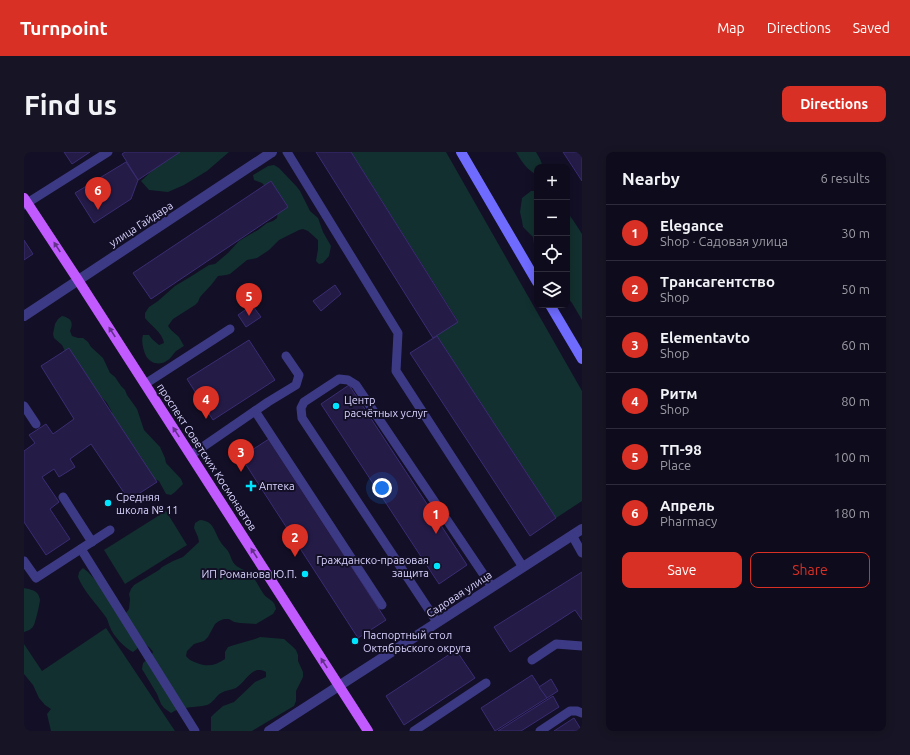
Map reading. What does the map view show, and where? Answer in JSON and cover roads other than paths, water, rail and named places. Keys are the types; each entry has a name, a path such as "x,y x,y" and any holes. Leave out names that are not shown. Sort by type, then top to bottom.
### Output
{"main road":[{"path":"460,152 534,277"},
{"name":"проспект Советских Космонавтов","path":"25,202 78,280 368,731"},
{"path":"552,308 582,359"}],"street":[{"name":"улица Гайдара","path":"24,316 272,152"},
{"name":"Садовая улица","path":"270,731 582,529"}],"lane":[{"path":"287,152 398,333 396,371 523,567"},
{"path":"25,202 104,153"},
{"path":"145,384 230,329"},
{"path":"191,455 296,385 299,375 286,356"},
{"path":"437,622 302,418 301,408 304,402 339,379 348,380 356,385 492,587"},
{"path":"24,406 36,424"},
{"path":"255,411 382,606"},
{"path":"63,497 92,542"},
{"path":"24,561 36,578 110,530"},
{"path":"572,535 582,553"},
{"path":"81,549 195,731"},
{"path":"532,660 556,644 582,646"},
{"path":"414,731 486,682"},
{"path":"540,731 570,711 582,713"}],"place":[{"name":"Апрель","path":"98,210"},
{"name":"ТП-98","path":"249,316"},
{"name":"Центр расчётных услуг","path":"336,406"},
{"name":"Ритм","path":"206,419"},
{"name":"Elementavto","path":"241,472"},
{"name":"Аптека","path":"251,486"},
{"name":"Средняя школа № 11","path":"108,503"},
{"name":"Elegance","path":"436,534"},
{"name":"Трансагентство","path":"295,557"},
{"name":"Гражданско-правовая защита","path":"437,566"},
{"name":"ИП Романова Ю.П.","path":"305,574"},
{"name":"Паспортный стол Октябрьского округа","path":"355,641"}]}
